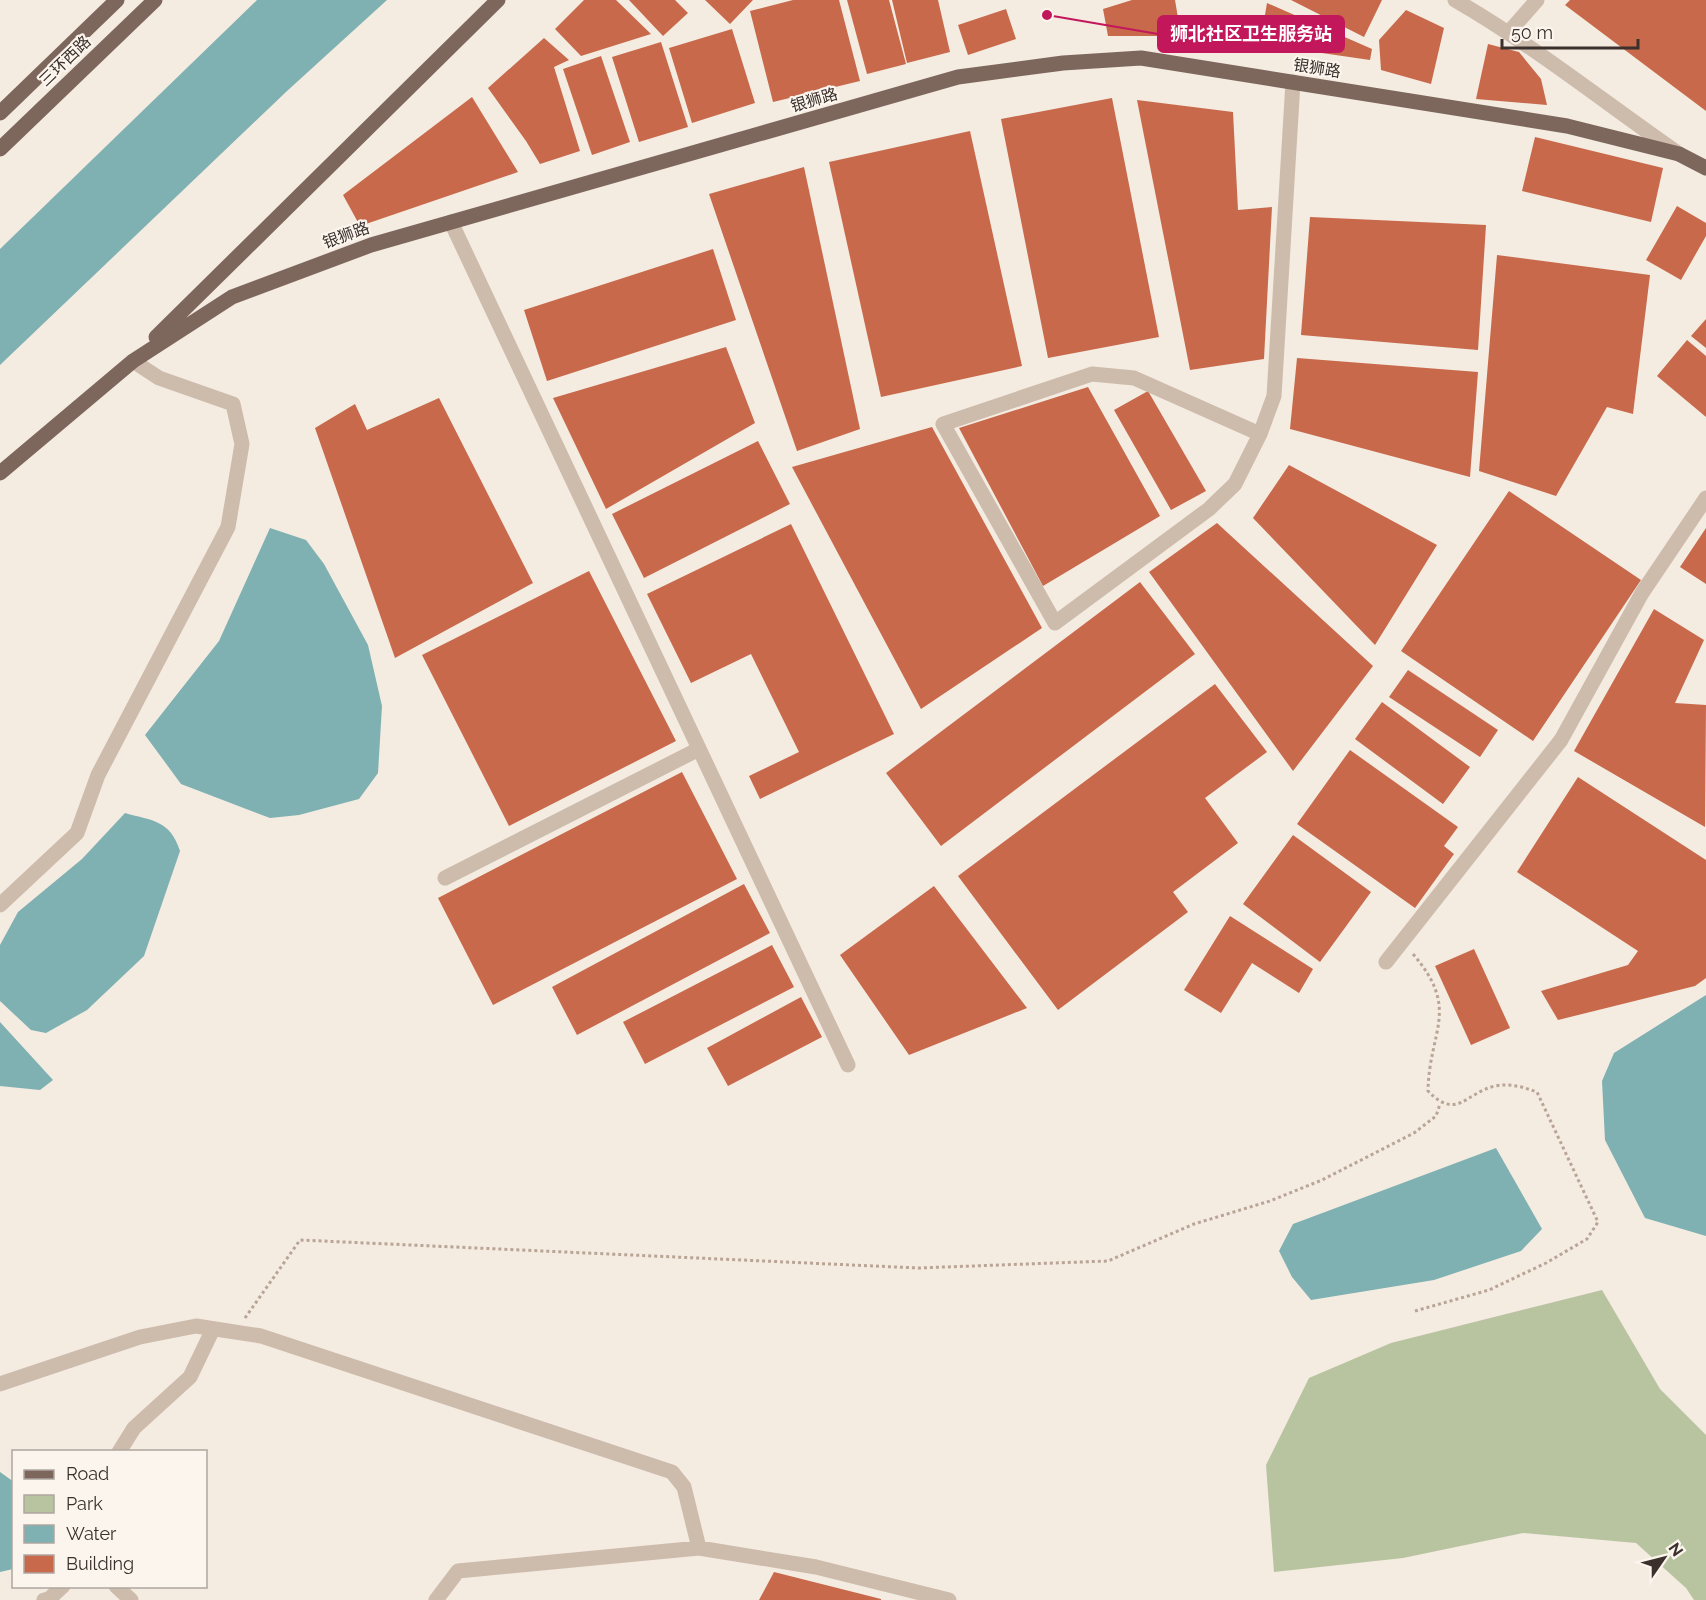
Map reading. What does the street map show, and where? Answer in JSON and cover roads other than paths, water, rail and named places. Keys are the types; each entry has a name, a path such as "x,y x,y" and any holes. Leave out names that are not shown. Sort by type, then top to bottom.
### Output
{"main road":[{"name":"三环西路","path":"0,113 117,0"},
{"name":"三环西路","path":"0,149 155,0"},
{"path":"133,361 498,0"},
{"name":"银狮路","path":"0,473 133,361 232,297 371,245 958,77 1063,63 1141,57 1567,126 1679,154 1706,168"}],"street":[{"path":"1455,0 1510,31 1679,154"},
{"path":"1510,31 1537,0"},
{"path":"1260,434 1134,378 1092,374 943,424 1055,623 1209,509 1234,484 1260,434 1274,396 1293,82"},
{"path":"451,222 848,1065"},
{"path":"0,905 77,833 98,775 228,527 242,444 233,404 159,378 133,361"},
{"path":"1386,962 1561,740 1642,593 1706,498"},
{"path":"445,878 699,749"},
{"path":"0,1384 140,1337 195,1326 261,1336 672,1472 684,1487 699,1548"},
{"path":"120,1450 134,1428 190,1377 213,1329"},
{"path":"436,1600 458,1571 699,1548 816,1567 949,1600"},
{"path":"44,1600 62,1588"},
{"path":"117,1588 131,1600"}],"water":[{"path":"257,0 387,0 287,91 0,365 0,249"},
{"path":"270,528 306,540 324,564 368,645 382,706 378,773 359,799 299,815 270,818 181,784 145,735 219,641"},
{"path":"125,813 152,820 166,827 180,851 144,956 87,1010 46,1033 31,1030 0,1001 0,945 18,912 82,859"},
{"path":"1706,995 1706,1236 1645,1218 1605,1140 1602,1081 1614,1053"},
{"path":"0,1022 53,1080 40,1090 0,1086"},
{"path":"1496,1148 1542,1229 1521,1251 1434,1280 1311,1300 1292,1277 1279,1251 1293,1224"},
{"path":"0,1472 12,1481 12,1569 0,1572"}],"place":[{"name":"狮北社区卫生服务站","path":"1047,15"}]}
